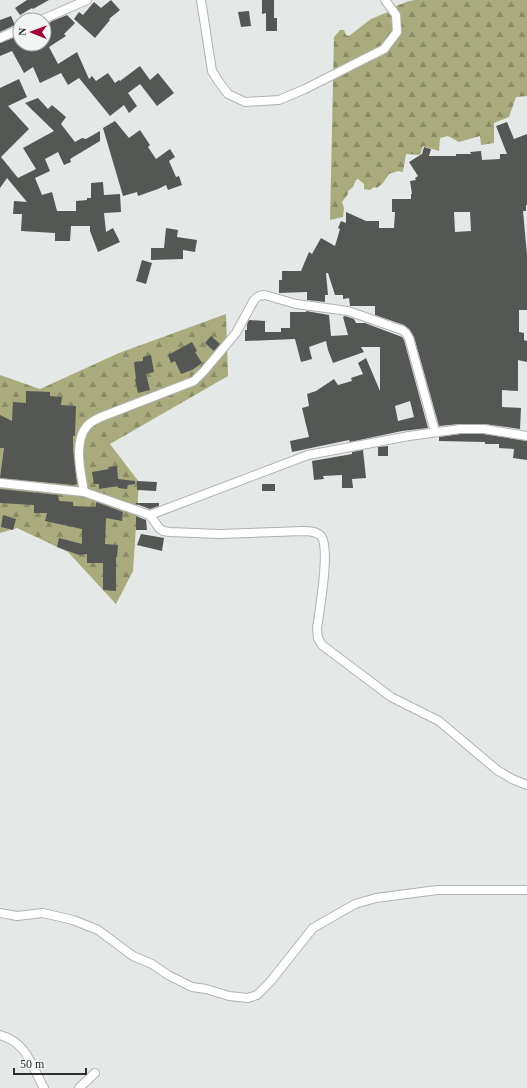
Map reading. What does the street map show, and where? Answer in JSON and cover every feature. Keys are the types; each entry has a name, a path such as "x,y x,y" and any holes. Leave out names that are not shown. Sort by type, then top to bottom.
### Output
{"street":[{"path":"52,15 87,0"},
{"path":"201,0 212,71 228,94 245,102 279,100 305,89 384,49 397,32 396,15 385,0"},
{"path":"0,38 12,33"},
{"path":"84,492 79,464 79,449 82,436 87,426 101,417 194,381 236,333 254,300 260,295 265,295 296,304 337,308 385,323 404,331 409,338 435,432"},
{"path":"150,515 308,455 435,432 460,429 484,429 527,436"},
{"path":"0,482 84,492 150,515 159,528 163,531 219,534 303,530 317,533 322,537 324,543 325,563 317,629 318,638 322,645 391,697 439,721 497,770 512,779 527,785"},
{"path":"0,913 17,916 43,913 73,920 98,930 133,956 152,964 168,975 192,987 206,989 228,996 248,998 257,995 270,982 313,928 355,904 376,898 437,890 527,890"},
{"path":"0,1035 16,1041 34,1066 44,1088"},
{"path":"78,1088 95,1073"}],"green space":[{"path":"415,0 527,0 527,96 516,97 509,117 494,123 494,143 481,145 480,136 459,142 448,136 440,138 439,151 423,146 420,155 406,154 403,172 398,171 389,174 383,183 377,188 374,187 370,190 364,189 364,184 358,179 356,180 353,187 348,191 348,194 342,202 344,208 343,217 330,220 334,37 340,30 344,30 346,35 349,36 371,19 388,12 396,6"},
{"path":"226,314 228,376 110,444 139,482 133,571 116,604 68,552 17,528 0,533 0,375 40,389 119,353"}],"building":[{"path":"27,0 49,0 25,12 18,12 15,8"},
{"path":"111,0 120,10 109,19 110,20 95,38 74,19 79,12 83,15 94,2 101,8"},
{"path":"262,0 274,0 274,18 277,18 277,31 266,31 266,13 262,14"},
{"path":"249,11 251,26 241,27 238,12"},
{"path":"67,15 75,23 64,34 66,36 52,45 52,21"},
{"path":"11,16 12,26 0,32 0,20"},
{"path":"12,38 12,51 0,56 0,43"},
{"path":"13,52 52,52 58,64 77,52 89,79 92,76 96,81 108,73 115,83 140,66 150,80 158,73 174,93 157,106 140,84 128,93 137,106 129,113 124,105 110,116 79,78 68,85 61,73 40,83 33,67 24,73"},
{"path":"19,79 27,97 8,106 29,129 1,157 18,178 36,169 23,148 54,131 25,103 38,98 48,109 52,105 66,117 61,124 75,142 82,138 86,139 100,131 100,141 70,159 71,162 64,165 58,152 45,159 50,171 35,178 42,195 52,192 57,211 76,211 76,201 91,198 91,183 103,182 104,195 120,194 121,212 104,213 106,232 113,228 120,242 98,252 90,231 90,226 71,226 70,241 55,241 55,233 21,231 22,214 13,214 14,201 27,202 7,178 0,188 0,88"},
{"path":"115,121 129,138 140,130 150,145 148,147 156,159 170,149 175,157 169,161 176,177 179,176 182,185 168,190 166,185 138,196 137,192 123,196 103,128"},
{"path":"507,122 514,139 527,134 527,205 526,211 523,211 527,255 527,310 519,310 519,332 524,333 524,340 527,341 527,362 518,360 518,391 502,390 502,407 521,408 520,429 484,424 439,426 414,337 409,329 404,325 375,315 375,306 350,306 349,298 343,299 343,295 335,295 328,273 326,273 328,295 325,295 325,302 307,300 307,292 279,293 279,280 282,280 282,271 301,271 309,252 312,254 321,238 335,246 340,229 338,228 341,221 346,223 346,212 366,221 379,221 379,228 394,228 395,212 392,212 392,199 411,199 412,194 410,181 416,180 415,178 418,176 409,162 422,154 424,147 431,149 429,156 456,156 456,154 471,154 470,152 481,151 482,160 500,159 500,154 507,154 496,126","holes":["454,212 470,212 471,231 455,232"]},
{"path":"166,228 178,230 177,237 197,240 195,252 183,250 183,259 151,260 151,248 164,248"},
{"path":"142,260 152,263 146,284 136,281"},
{"path":"290,312 306,312 329,315 331,336 348,335 343,317 345,316 354,319 356,323 365,323 402,337 428,428 402,431 350,442 349,440 292,452 290,441 309,437 302,408 309,406 307,394 316,391 334,379 338,385 352,381 351,378 363,374 358,363 366,358 380,391 380,347 361,347 364,352 333,363 326,341 309,347 312,359 301,362 295,339 245,341 245,330 247,330 249,320 265,321 265,332 281,332 281,328 290,328","holes":["410,401 414,417 398,421 395,406"]},
{"path":"211,336 220,344 214,351 205,343"},
{"path":"192,342 197,351 195,352 202,363 192,370 181,374 175,361 171,363 168,355"},
{"path":"151,355 154,372 146,374 150,390 138,393 134,362 143,361 143,357"},
{"path":"26,391 50,392 50,396 62,397 61,405 76,406 73,450 77,484 74,485 0,478 4,448 0,448 0,415 12,421 13,402 26,403"},
{"path":"460,434 484,434 527,441 527,460 513,458 514,449 499,448 499,444 485,444 485,442 439,441 439,437"},
{"path":"388,446 388,456 378,456 378,447"},
{"path":"363,450 366,478 352,479 353,488 342,488 342,475 323,476 324,479 314,480 312,461 352,454 352,452"},
{"path":"117,466 118,479 135,481 135,484 128,485 127,489 118,488 118,486 99,489 99,484 94,484 92,472"},
{"path":"137,481 157,482 156,491 137,490"},
{"path":"262,484 275,484 275,491 262,491"},
{"path":"0,489 58,495 59,501 73,502 73,506 96,507 96,502 123,512 122,521 106,518 105,544 118,545 116,557 116,591 103,590 103,563 87,563 87,554 79,555 57,547 59,538 82,544 82,529 45,521 47,513 34,513 34,505 0,503"},
{"path":"136,503 159,503 159,506 150,509"},
{"path":"3,515 16,519 13,530 1,527"},
{"path":"136,516 146,520 147,530 136,530"},
{"path":"141,534 164,538 162,551 137,545"}]}
